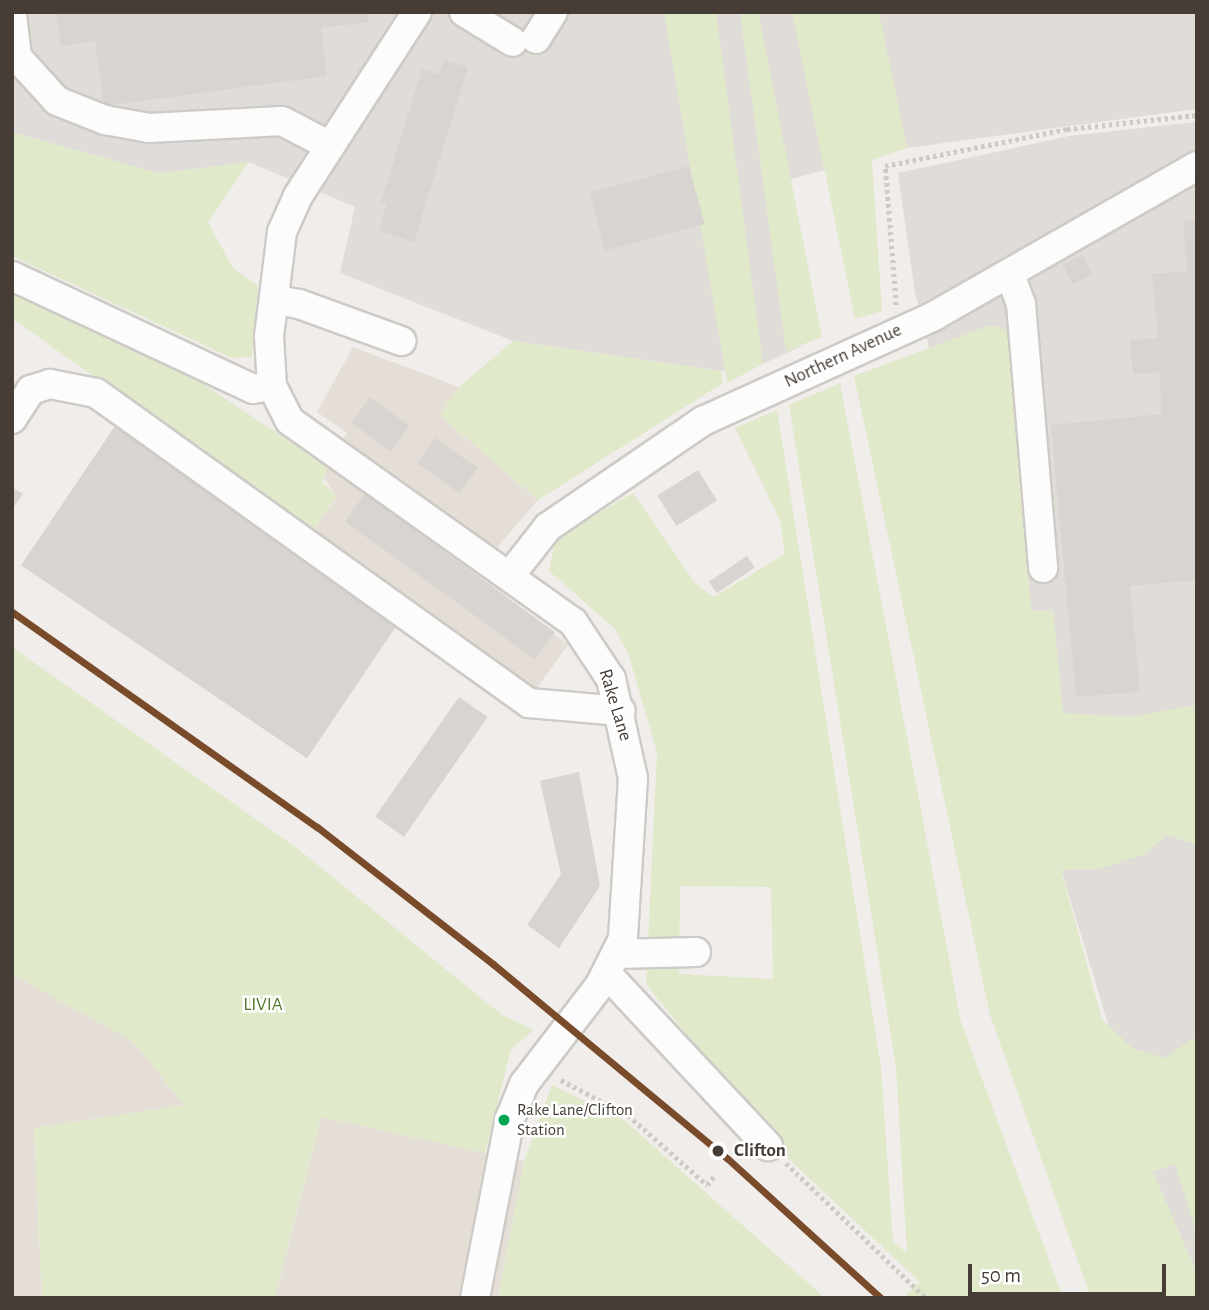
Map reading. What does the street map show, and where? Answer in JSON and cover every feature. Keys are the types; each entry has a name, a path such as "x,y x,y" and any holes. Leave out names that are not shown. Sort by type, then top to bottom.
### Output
{"street":[{"name":"Rake Lane","path":"417,12 298,196 282,232 274,300 272,386 290,421 511,574 573,622 601,660 621,711 633,778 628,913 608,971 537,1064 510,1118 475,1298"},
{"path":"464,12 525,40 552,12"},
{"path":"12,15 17,57 57,101 105,120 149,128 282,121 330,146"},
{"name":"Northern Avenue","path":"511,574 548,527 703,421 933,316 1197,166"},
{"path":"1010,274 1021,304 1043,568"},
{"path":"12,276 253,389 272,386"},
{"path":"274,300 299,303 401,341"},
{"path":"12,419 31,390 50,384 96,393 529,703 621,711"},
{"path":"608,971 696,952"},
{"path":"608,971 768,1146"}],"path":[{"path":"898,330 885,166 1067,130 1197,115"},
{"path":"537,1064 628,1115 707,1185 715,1175"},
{"path":"768,1146 926,1298"}],"shaded area":[{"path":"12,12 1197,12 1197,109 907,148 776,183 801,346 763,364 721,371 513,341 340,273 355,207 249,162 159,173 12,132"},
{"path":"472,64 510,75 492,137 550,155 516,272 419,244"},
{"path":"313,85 316,119 286,178 249,162 159,173 12,132 12,113 89,135 97,109"},
{"path":"1197,122 1197,1274 1153,1172 1061,869 915,292 898,173 1070,136"},
{"path":"1197,122 1197,143 946,278 930,167 1070,136"},
{"path":"1143,278 1148,336 1120,340 1125,377 1152,376 1157,415 1038,426 1028,314 1040,306 1072,303 1072,286"},
{"path":"353,347 459,387 440,415 538,500 475,573 568,645 533,693 311,533 337,497 323,476 347,433 317,412"},
{"path":"12,974 134,1042 184,1105 34,1128 42,1298 12,1298"},
{"path":"321,1117 524,1161 498,1298 275,1298"}],"green space":[{"path":"664,12 716,12 763,364 727,383"},
{"path":"740,12 758,12 822,337 786,351"},
{"path":"792,12 879,12 907,148 872,160 882,311 855,319"},
{"path":"12,132 159,173 249,162 208,222 233,268 258,286 252,357 232,358 12,256"},
{"path":"12,294 187,373 328,467 322,482 337,496 311,533 12,318"},
{"path":"991,325 1010,331 1031,611 1053,610 1063,713 1130,717 1197,705 1197,845 1167,835 1145,854 1100,869 1061,870 1102,1019 1132,1048 1165,1058 1197,1036 1197,1236 1175,1164 1153,1172 1197,1274 1197,1298 1091,1298 990,1015 854,376"},
{"path":"513,341 721,371 723,383 538,500 440,415 459,387"},
{"path":"840,383 961,1022 1063,1298 903,1298 920,1282 779,1150 646,984 657,752 628,653 614,628 549,571 556,537 633,493 695,583 714,597 785,554 780,520 735,428 777,410 881,1067 893,1242 907,1253 896,1067 789,405","holes":["680,886 771,887 773,979 679,974"]},
{"name":"LIVIA","path":"12,647 298,849 502,1015 534,1030 511,1049 485,1153 321,1117 275,1298 42,1298 34,1128 184,1105 134,1042 12,974"},
{"path":"552,1085 624,1120 825,1298 498,1298 524,1161"}],"building":[{"path":"56,12 368,12 369,22 321,28 327,76 104,106 95,41 61,46"},
{"path":"444,60 468,67 414,242 379,231 387,203 381,202 422,69 439,74"},
{"path":"689,166 705,224 605,251 590,193"},
{"path":"1197,220 1197,580 1130,586 1140,692 1076,697 1051,425 1162,414 1159,372 1133,374 1130,340 1158,338 1152,274 1187,271 1183,221"},
{"path":"1083,255 1092,275 1072,284 1063,264"},
{"path":"370,397 410,426 391,452 351,423"},
{"path":"115,426 401,619 307,758 21,565"},
{"path":"435,438 478,468 460,493 417,463"},
{"path":"698,470 717,501 676,526 657,495"},
{"path":"12,487 23,494 12,509"},
{"path":"365,494 555,632 535,660 345,522"},
{"path":"747,556 755,568 717,593 709,582"},
{"path":"459,697 488,717 404,837 375,817"},
{"path":"579,772 600,886 559,948 527,925 561,874 540,781"}],"transit line":[{"path":"12,612 317,827 493,964 728,1159 881,1298"}],"place":[{"name":"Rake Lane/Clifton Station","path":"504,1120"},
{"name":"Clifton","path":"718,1151"}]}
